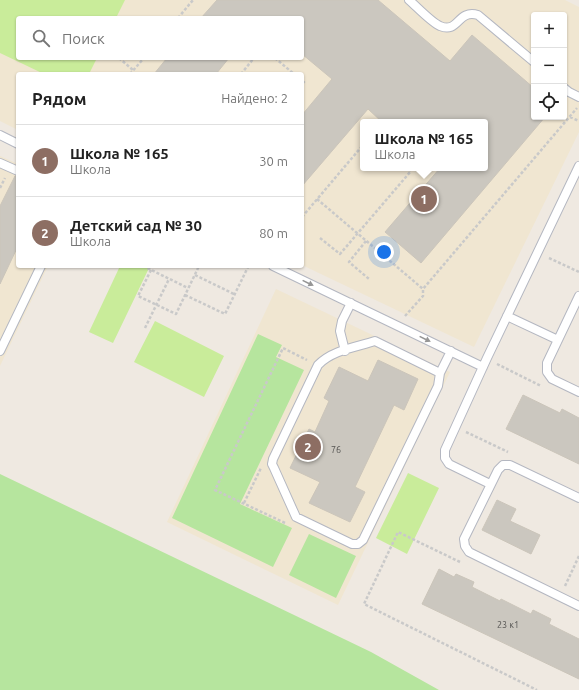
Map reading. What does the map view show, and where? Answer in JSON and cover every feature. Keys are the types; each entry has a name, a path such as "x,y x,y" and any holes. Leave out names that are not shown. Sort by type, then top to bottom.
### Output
{"lane":[{"path":"409,0 439,26 443,27 448,28 456,25 463,16 471,13 478,15 531,59"},
{"path":"567,90 579,97"},
{"path":"0,135 16,143"},
{"path":"0,162 16,170"},
{"path":"490,484 449,464 445,458 445,450 579,166"},
{"path":"0,351 40,268"},
{"path":"277,268 483,367"},
{"path":"579,296 547,363 547,372 552,379 579,392"},
{"path":"345,351 340,331 342,321 350,303"},
{"path":"507,316 558,340"},
{"path":"440,373 375,341 324,359 318,365 273,459 272,464 294,514 300,520 352,544 358,544 363,540 438,386 440,373 451,351"},
{"path":"579,498 510,465 503,465 498,470 490,484 464,539 465,546 469,552 579,606"}],"path":[{"path":"180,16 193,0"},
{"path":"122,60 134,70 142,60"},
{"path":"243,72 252,60"},
{"path":"277,60 292,72"},
{"path":"397,326 423,296 423,289 579,106"},
{"path":"570,117 579,121"},
{"path":"304,215 360,149"},
{"path":"320,238 340,254 411,171"},
{"path":"317,199 423,289"},
{"path":"366,241 349,262 368,279"},
{"path":"538,253 579,272"},
{"path":"147,268 188,288"},
{"path":"151,270 138,296 176,314 198,268"},
{"path":"185,294 224,314 247,268"},
{"path":"195,275 234,294"},
{"path":"144,328 169,279"},
{"path":"294,514 284,523 215,490 283,348 318,365"},
{"path":"497,365 545,388"},
{"path":"244,503 262,464 272,464"},
{"path":"414,540 398,532 364,604 537,690"},
{"path":"560,596 579,556"}],"shaded area":[{"path":"0,0 565,0 579,7 579,132 474,347 304,266 304,72 16,72 16,129 0,121"},
{"path":"0,156 16,163 16,268 47,268 0,366"},
{"path":"276,289 450,372 338,605 167,522"}],"green space":[{"path":"0,0 125,0 117,16 16,16 16,60 96,60 90,72 40,72 0,53"},
{"path":"119,268 149,268 113,343 89,332"},
{"path":"155,321 224,356 204,397 134,362"},
{"path":"258,334 282,345 276,357 304,370 240,504 292,528 273,567 172,518"},
{"path":"408,473 439,488 407,554 376,538"},
{"path":"0,474 371,652 439,690 0,690"},
{"path":"309,534 356,556 336,598 289,575"}],"building":[{"path":"217,0 378,0 450,61 472,35 531,85 531,120 542,120 421,263 385,232 437,171 488,171 488,119 379,119 368,109 304,184 304,113 332,79 304,56 304,16 203,16"},
{"path":"165,60 227,60 218,72 156,72"},
{"path":"16,176 16,250 0,284 0,206"},
{"path":"378,360 418,379 404,410 394,405 355,487 365,492 350,522 309,503 320,482 290,468 309,429 315,432 329,401 324,398 339,367 368,381"},
{"path":"523,395 560,413 562,409 579,418 579,464 506,429"},
{"path":"497,500 516,509 510,521 540,535 531,554 482,530"},
{"path":"439,569 454,577 456,574 474,582 472,587 500,601 501,599 531,614 533,610 551,619 549,624 579,639 579,679 422,604"}],"place":[{"name":"Школа № 165","path":"424,199"},
{"name":"Детский сад № 30","path":"308,447"}]}
